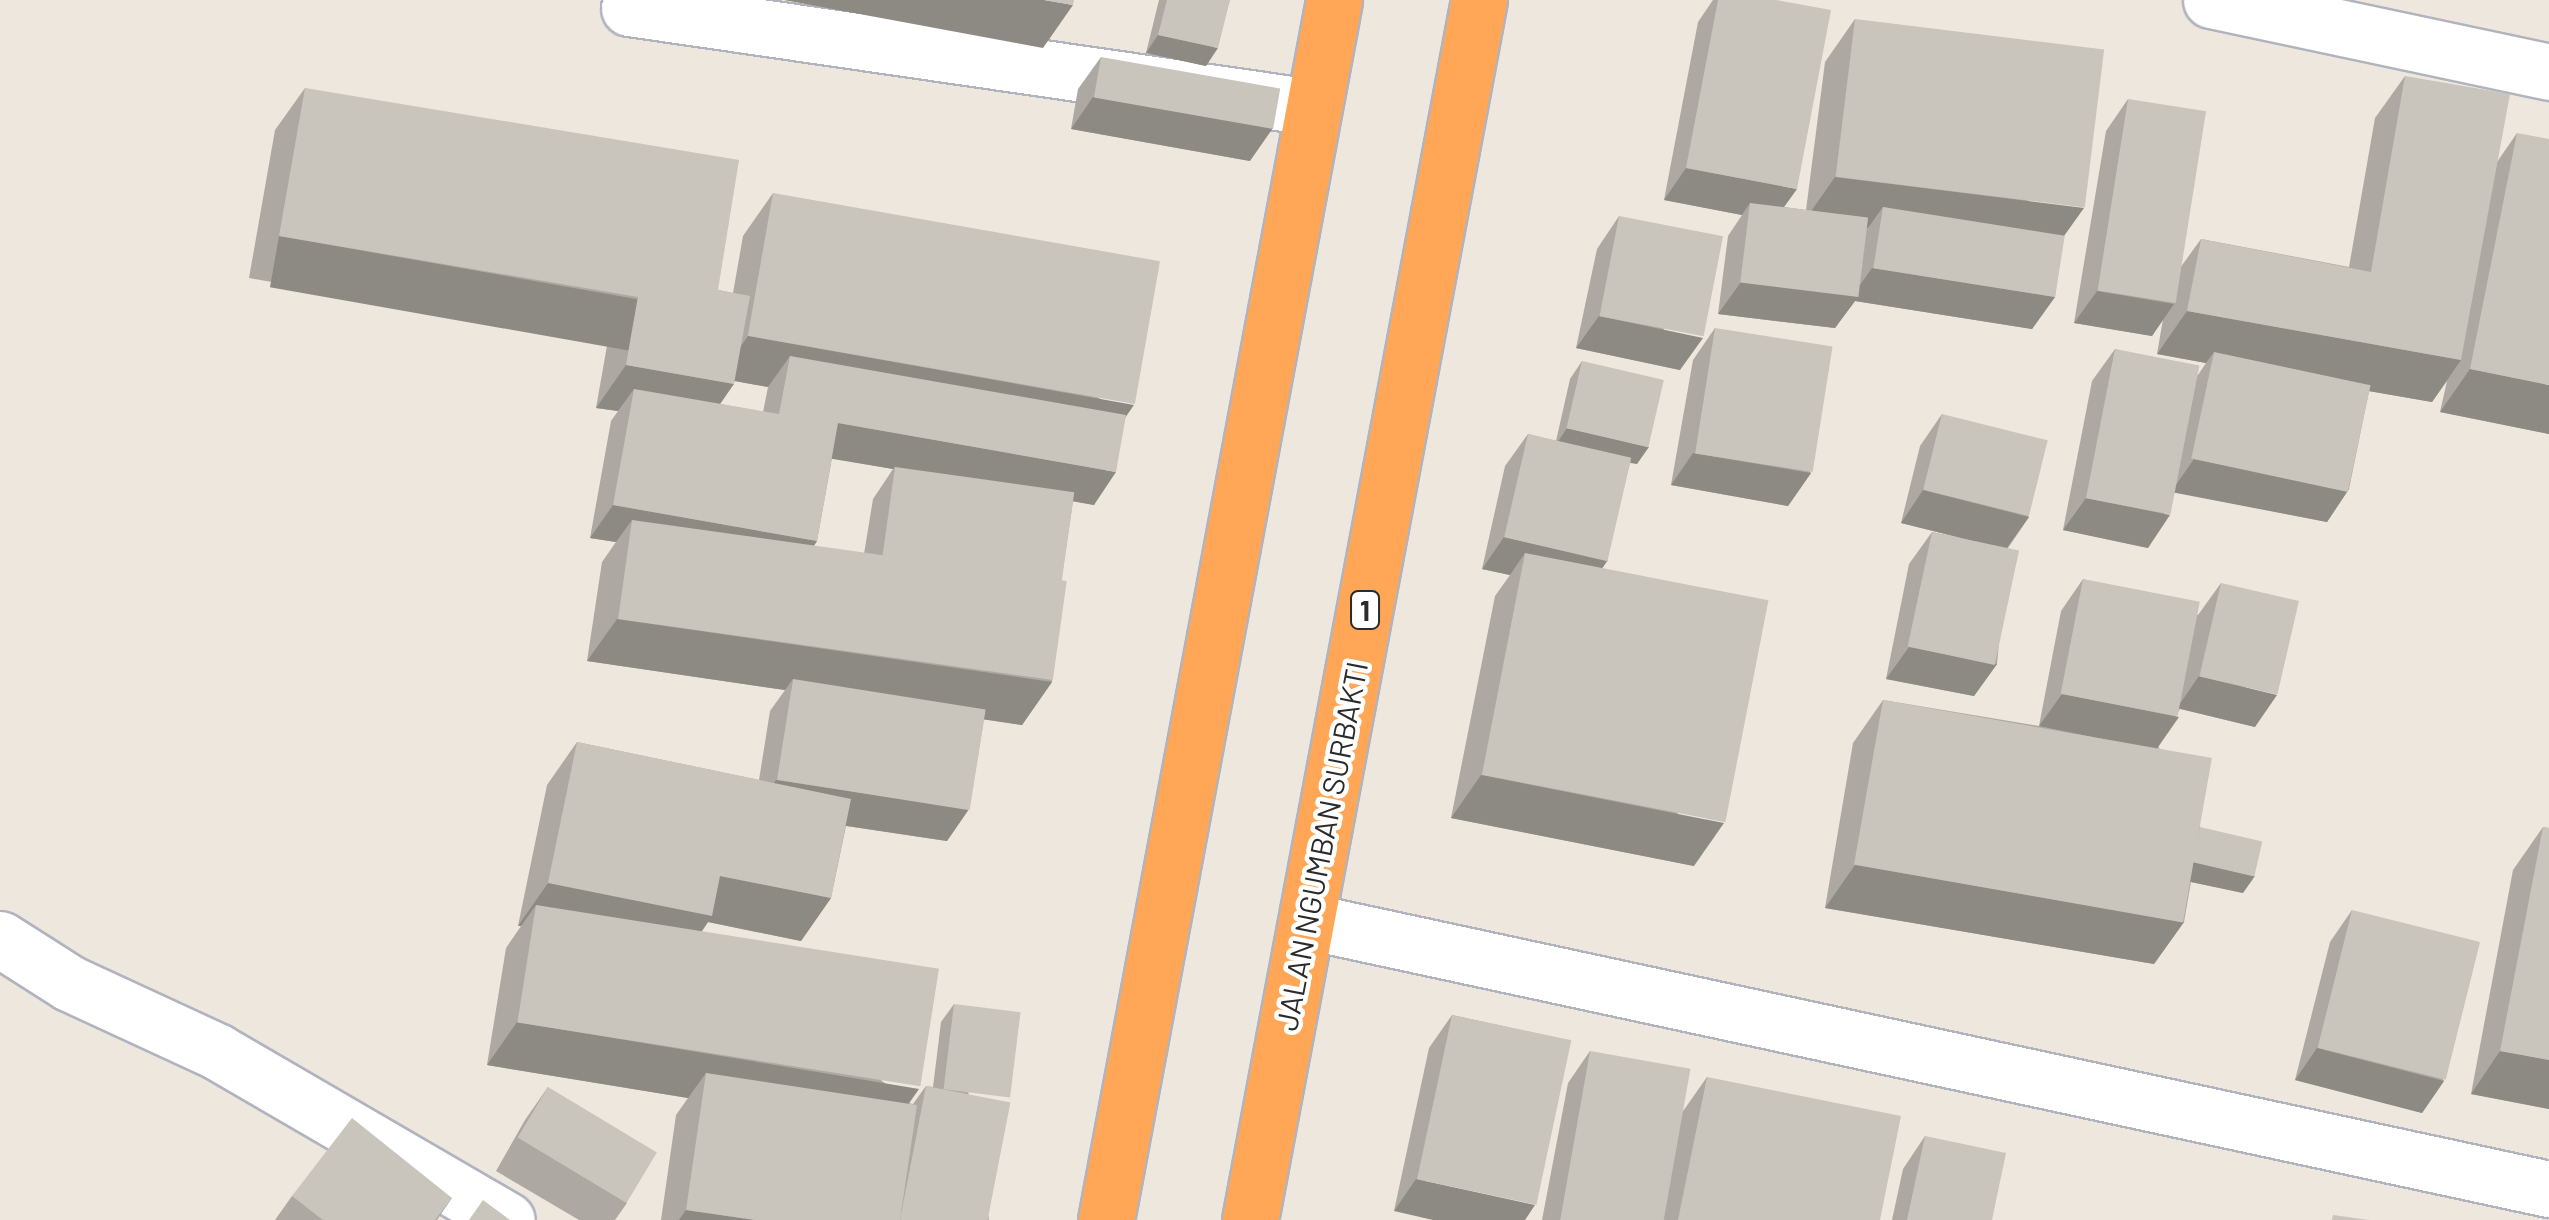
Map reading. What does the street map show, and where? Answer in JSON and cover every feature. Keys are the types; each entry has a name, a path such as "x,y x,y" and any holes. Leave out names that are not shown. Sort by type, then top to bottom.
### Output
{"highway":[{"path":"1106,1220 1334,0"},
{"name":"JALAN NGUMBAN SURBAKTI","path":"1250,1220 1479,0"}],"street":[{"path":"2211,0 2549,72"},
{"path":"629,8 1312,108"},
{"path":"1306,920 2549,1189"},
{"path":"0,938 69,983 218,1052 507,1220"}],"building":[{"path":"1044,0 1074,0 1073,5"},
{"path":"1167,0 1230,0 1218,48 1158,35"},
{"path":"1718,0 1776,0 1831,10 1797,189 1686,168"},
{"path":"1855,19 2104,50 2085,207 1836,177"},
{"path":"1101,57 1280,89 1273,129 1094,97"},
{"path":"2405,76 2510,94 2461,360 2187,311 2201,239 2371,272"},
{"path":"305,88 739,160 718,290 750,296 734,384 626,365 638,297 279,236"},
{"path":"2128,99 2206,111 2176,303 2098,291"},
{"path":"2517,133 2549,139 2549,385 2470,369"},
{"path":"773,193 1160,261 1135,404 748,336"},
{"path":"1750,203 1868,218 1858,297 1740,282"},
{"path":"1883,207 2065,236 2055,297 1873,268"},
{"path":"1619,216 1723,236 1704,336 1600,316"},
{"path":"1715,328 1833,347 1813,472 1695,453"},
{"path":"2115,349 2199,365 2170,515 2086,498"},
{"path":"2214,352 2371,385 2348,492 2191,459"},
{"path":"790,356 1126,415 1116,472 838,423 817,541 613,505 634,389 779,414"},
{"path":"1582,361 1664,380 1648,447 1566,428"},
{"path":"1942,414 2048,440 2029,516 1923,490"},
{"path":"1528,434 1631,458 1607,561 1504,537"},
{"path":"895,467 1074,492 1062,581 882,556"},
{"path":"632,520 1067,581 1053,680 618,619"},
{"path":"1932,532 2019,551 1995,665 1908,646"},
{"path":"1525,553 1768,600 1725,822 1482,775"},
{"path":"2083,579 2200,602 2177,717 2061,694"},
{"path":"2221,583 2299,601 2277,695 2199,677"},
{"path":"793,679 986,710 970,810 777,780"},
{"path":"1883,700 2212,758 2183,922 1854,864"},
{"path":"577,742 851,799 831,898 720,876 712,916 548,883"},
{"path":"2200,827 2262,841 2254,876 2192,862"},
{"path":"2543,827 2549,828 2549,1060 2500,1051"},
{"path":"536,905 939,969 920,1086 517,1023"},
{"path":"2352,910 2480,942 2446,1080 2318,1048"},
{"path":"954,1004 1021,1012 1010,1098 944,1089"},
{"path":"1452,1015 1571,1040 1536,1205 1417,1179"},
{"path":"1590,1051 1690,1069 1664,1220 1560,1220"},
{"path":"706,1073 917,1105 900,1220 755,1220 686,1210"},
{"path":"1707,1077 1901,1116 1880,1220 1678,1220"},
{"path":"926,1086 1010,1102 988,1220 900,1220"},
{"path":"548,1087 657,1152 626,1203 518,1138"},
{"path":"352,1118 452,1198 435,1220 323,1220 292,1196"},
{"path":"1925,1136 2006,1153 1992,1220 1907,1220"},
{"path":"483,1200 510,1220 469,1220"},
{"path":"2333,1215 2369,1220 2332,1220"}]}
